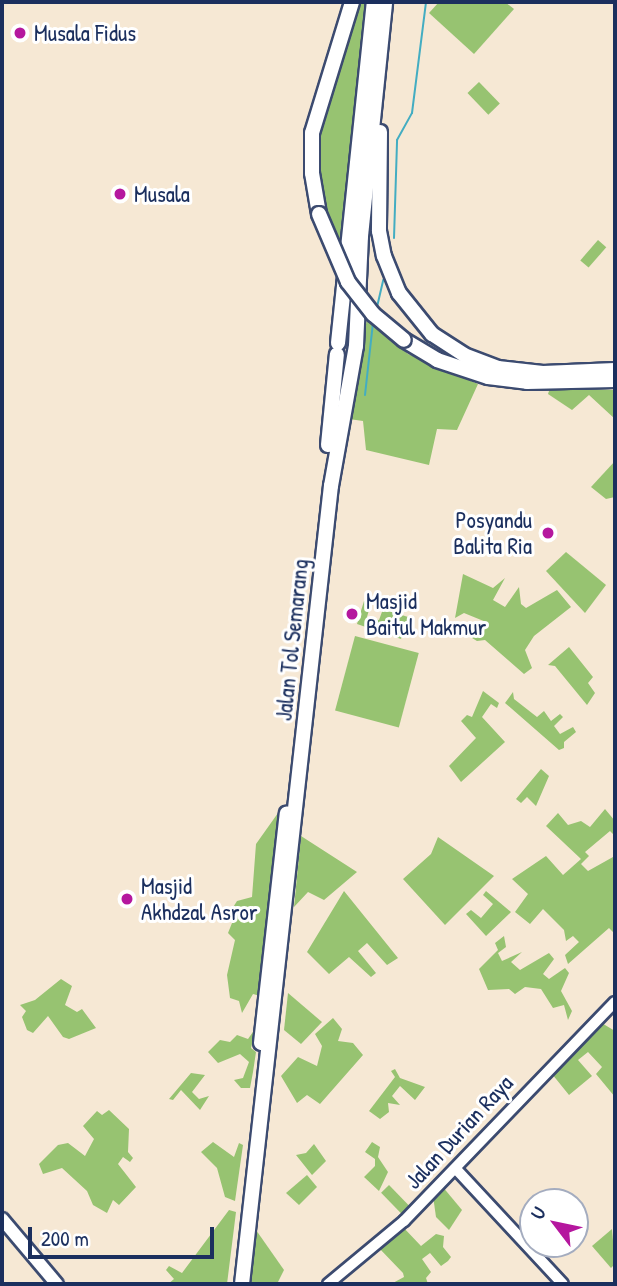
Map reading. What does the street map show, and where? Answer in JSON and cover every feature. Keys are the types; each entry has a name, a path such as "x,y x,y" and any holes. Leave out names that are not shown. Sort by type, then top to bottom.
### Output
{"highway":[{"path":"352,2 324,83 312,133 312,173 319,214 348,282 373,314 404,340 470,373 506,380 615,380"},
{"name":"Jalan Tol Semarang","path":"234,1284 374,2"},
{"name":"Jalan Tol Semarang","path":"242,1284 331,486 356,346 360,247 386,2"},
{"path":"382,46 379,231 388,268 407,306 432,334 490,366 525,372 615,370"},
{"path":"2,1219 57,1284"}],"main road":[{"name":"Jalan Durian Raya","path":"328,1284 404,1221 615,1002"}],"street":[{"path":"456,1169 563,1284"}],"green space":[{"path":"358,2 370,2 338,253 323,215 319,137"},
{"path":"439,2 505,2 514,9 474,54 429,13"},
{"path":"479,82 500,104 488,115 467,93"},
{"path":"598,240 606,247 589,268 580,260"},
{"path":"367,319 408,354 478,384 457,430 437,429 429,465 366,450 363,421 349,419"},
{"path":"550,388 615,390 615,419 589,395 572,410 548,394"},
{"path":"615,461 615,497 606,499 591,487"},
{"path":"566,552 606,585 585,613 546,571"},
{"path":"463,574 493,588 505,578 493,600 505,607 519,587 521,604 526,608 557,590 571,607 534,636 525,650 532,668 524,674 485,640 477,641 459,630 471,623 480,629 486,622 464,613 455,618"},
{"path":"364,601 371,603 367,617 379,620 383,609 408,617 401,639 357,624"},
{"path":"355,636 419,653 399,727 335,710"},
{"path":"569,647 593,677 588,683 595,693 587,705 555,666 548,665"},
{"path":"483,691 499,703 497,708 491,704 482,717 505,742 461,782 449,766 476,738 461,721 467,715 472,717"},
{"path":"513,692 514,699 537,717 544,711 551,721 560,714 563,717 554,726 560,734 573,727 576,732 564,742 564,748 559,750 505,703"},
{"path":"541,769 549,776 536,806 527,797 521,803 516,799"},
{"path":"605,809 615,821 615,836 610,831 585,852 589,856 581,864 588,871 613,857 615,859 615,934 609,928 568,964 565,955 579,942 573,936 566,941 564,930 543,909 530,924 515,912 528,894 512,879 546,856 563,875 581,859 546,826 558,813 568,825 581,821 590,827"},
{"path":"278,813 260,996 253,994 242,1013 239,1001 230,998 227,975 235,940 228,933 236,913 232,909 237,901 252,897 256,844"},
{"path":"301,836 357,872 324,900 308,892 294,907"},
{"path":"438,837 494,876 445,925 403,879 431,854"},
{"path":"344,891 398,958 387,965 367,943 358,951 376,973 371,977 349,957 329,974 307,952"},
{"path":"486,891 511,912 486,936 466,914 471,910 481,918 493,904 483,895"},
{"path":"504,936 506,947 498,953 502,961 522,952 511,962 520,970 549,953 554,959 543,974 549,979 565,968 569,973 561,991 572,1011 568,1020 564,1005 553,1008 541,989 525,987 515,994 509,989 488,990 479,969 498,950 495,943"},
{"path":"61,979 72,986 65,1005 77,1012 82,1009 96,1028 69,1039 63,1037 48,1016 33,1033 27,1030 22,1017 26,1011 20,1005 35,1000"},
{"path":"288,993 322,1022 301,1044 284,1030"},
{"path":"256,1012 260,1013 251,1048 256,1052 250,1088 241,1088 234,1080 243,1078 249,1062 240,1054 218,1063 208,1052 220,1040 230,1042 237,1035 248,1039 255,1029"},
{"path":"333,1018 342,1029 338,1041 353,1043 363,1055 320,1104 307,1095 297,1103 281,1076 298,1057 317,1066 322,1046 315,1034"},
{"path":"600,1022 615,1031 615,1097 596,1074 602,1067 588,1052 578,1060 592,1076 569,1095 552,1074"},
{"path":"395,1069 400,1078 425,1087 415,1100 400,1086 392,1096 400,1105 388,1103 389,1112 380,1119 369,1111 395,1077 391,1071"},
{"path":"191,1073 205,1075 192,1092 199,1099 209,1096 200,1110 181,1090 173,1100 169,1099"},
{"path":"109,1110 129,1129 128,1152 133,1158 130,1162 123,1157 118,1164 136,1187 119,1205 113,1200 107,1213 93,1205 87,1191 62,1168 43,1174 39,1164 58,1145 68,1143 85,1156 94,1139 83,1126 97,1111 102,1115"},
{"path":"213,1142 234,1157 239,1143 243,1145 235,1201 225,1197 217,1168 201,1152"},
{"path":"372,1142 380,1147 378,1157 388,1172 379,1191 364,1177 375,1166 375,1159 365,1152"},
{"path":"314,1144 326,1161 312,1175 296,1155 306,1153"},
{"path":"307,1175 317,1187 299,1205 286,1193"},
{"path":"389,1185 409,1206 401,1214 381,1193"},
{"path":"442,1186 462,1210 449,1230 436,1217 433,1196"},
{"path":"229,1210 236,1212 227,1284 168,1284 174,1279 166,1270 169,1266 182,1273"},
{"path":"402,1226 421,1246 436,1234 444,1236 443,1247 451,1257 448,1261 441,1266 430,1253 422,1259 431,1272 426,1278 428,1284 391,1284 404,1277 403,1273 378,1247"},
{"path":"612,1229 615,1264 611,1268 592,1246"},
{"path":"256,1230 284,1270 277,1284 246,1284"}],"waterway":[{"path":"394,238 397,140 412,113 426,2"},
{"path":"377,307 383,280"},
{"path":"365,395 373,323"}],"place":[{"name":"Musala Fidus","path":"20,33"},
{"name":"Musala","path":"120,194"},
{"name":"Posyandu Balita Ria","path":"548,533"},
{"name":"Masjid Baitul Makmur","path":"352,614"},
{"name":"Masjid Akhdzal Asror","path":"127,899"}]}
